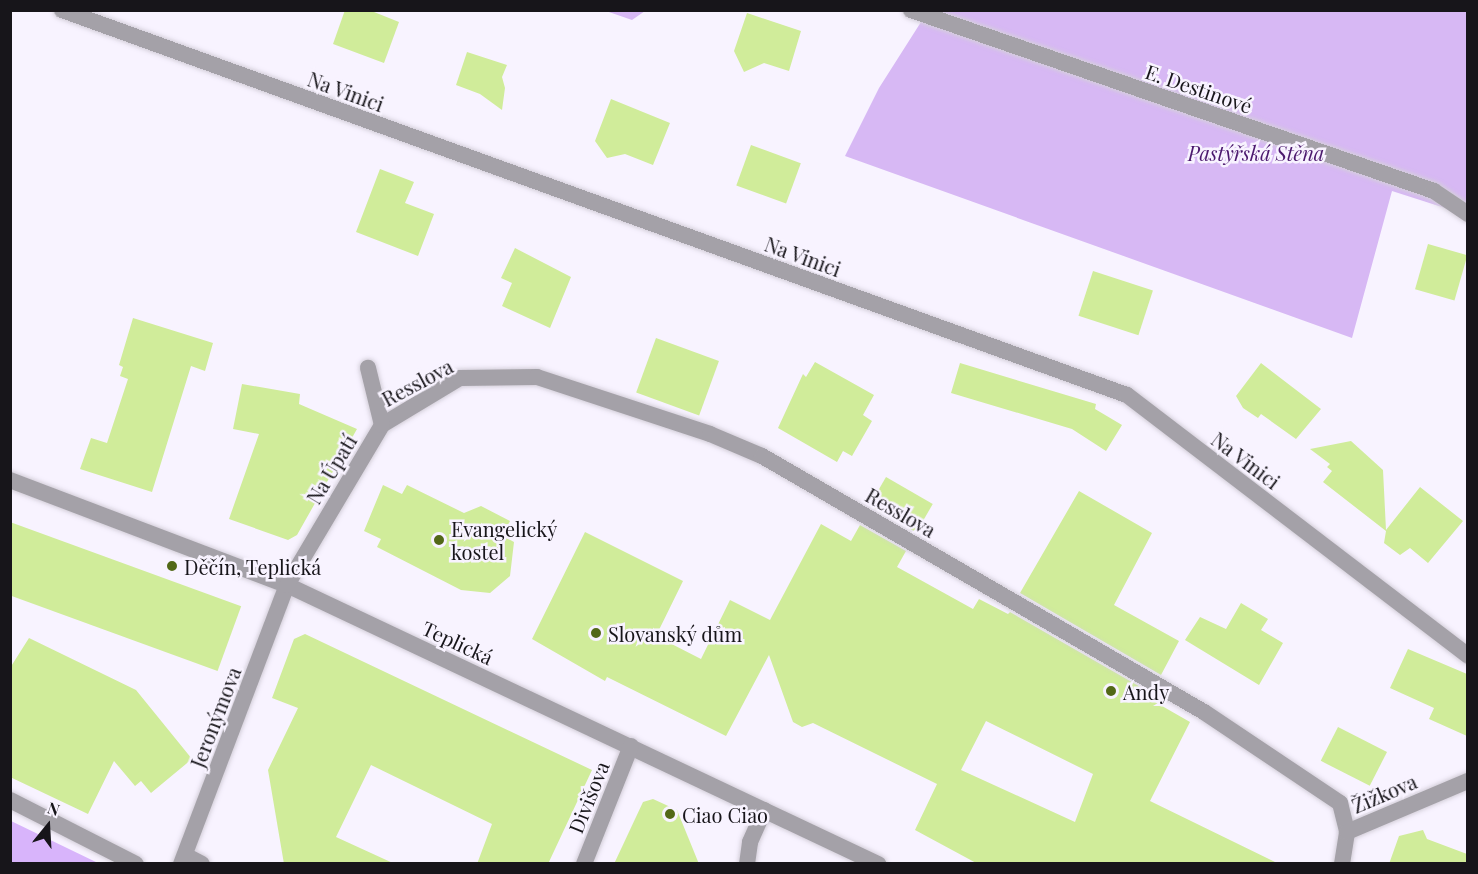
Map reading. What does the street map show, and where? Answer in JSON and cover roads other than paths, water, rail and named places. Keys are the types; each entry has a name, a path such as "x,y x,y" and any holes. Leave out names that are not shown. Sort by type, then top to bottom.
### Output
{"street":[{"name":"Na Vinici","path":"62,10 1127,395 1467,656"},
{"name":"E. Destinové","path":"911,10 1434,191 1467,214"},
{"name":"Na Úpatí","path":"287,585 382,424 368,368"},
{"name":"Resslova","path":"382,424 460,378 537,377 730,443 772,462 1204,711 1340,803 1347,832"},
{"name":"Teplická","path":"10,480 287,585 878,864"},
{"name":"Jeronýmova","path":"183,859 287,585"},
{"name":"Divišova","path":"584,864 631,746"},
{"name":"Žižkova","path":"1342,864 1347,832 1467,781"},
{"path":"10,800 136,864"},
{"path":"747,864 750,842 764,810"},
{"path":"183,859 202,864"}],"place":[{"name":"Evangelický kostel","path":"439,540"},
{"name":"Děčín, Teplická","path":"172,566"},
{"name":"Slovanský dům","path":"596,633"},
{"name":"Andy","path":"1111,691"},
{"name":"Ciao Ciao","path":"670,814"}],"park label":[{"name":"Pastýřská Stěna","path":"1256,152"}]}
